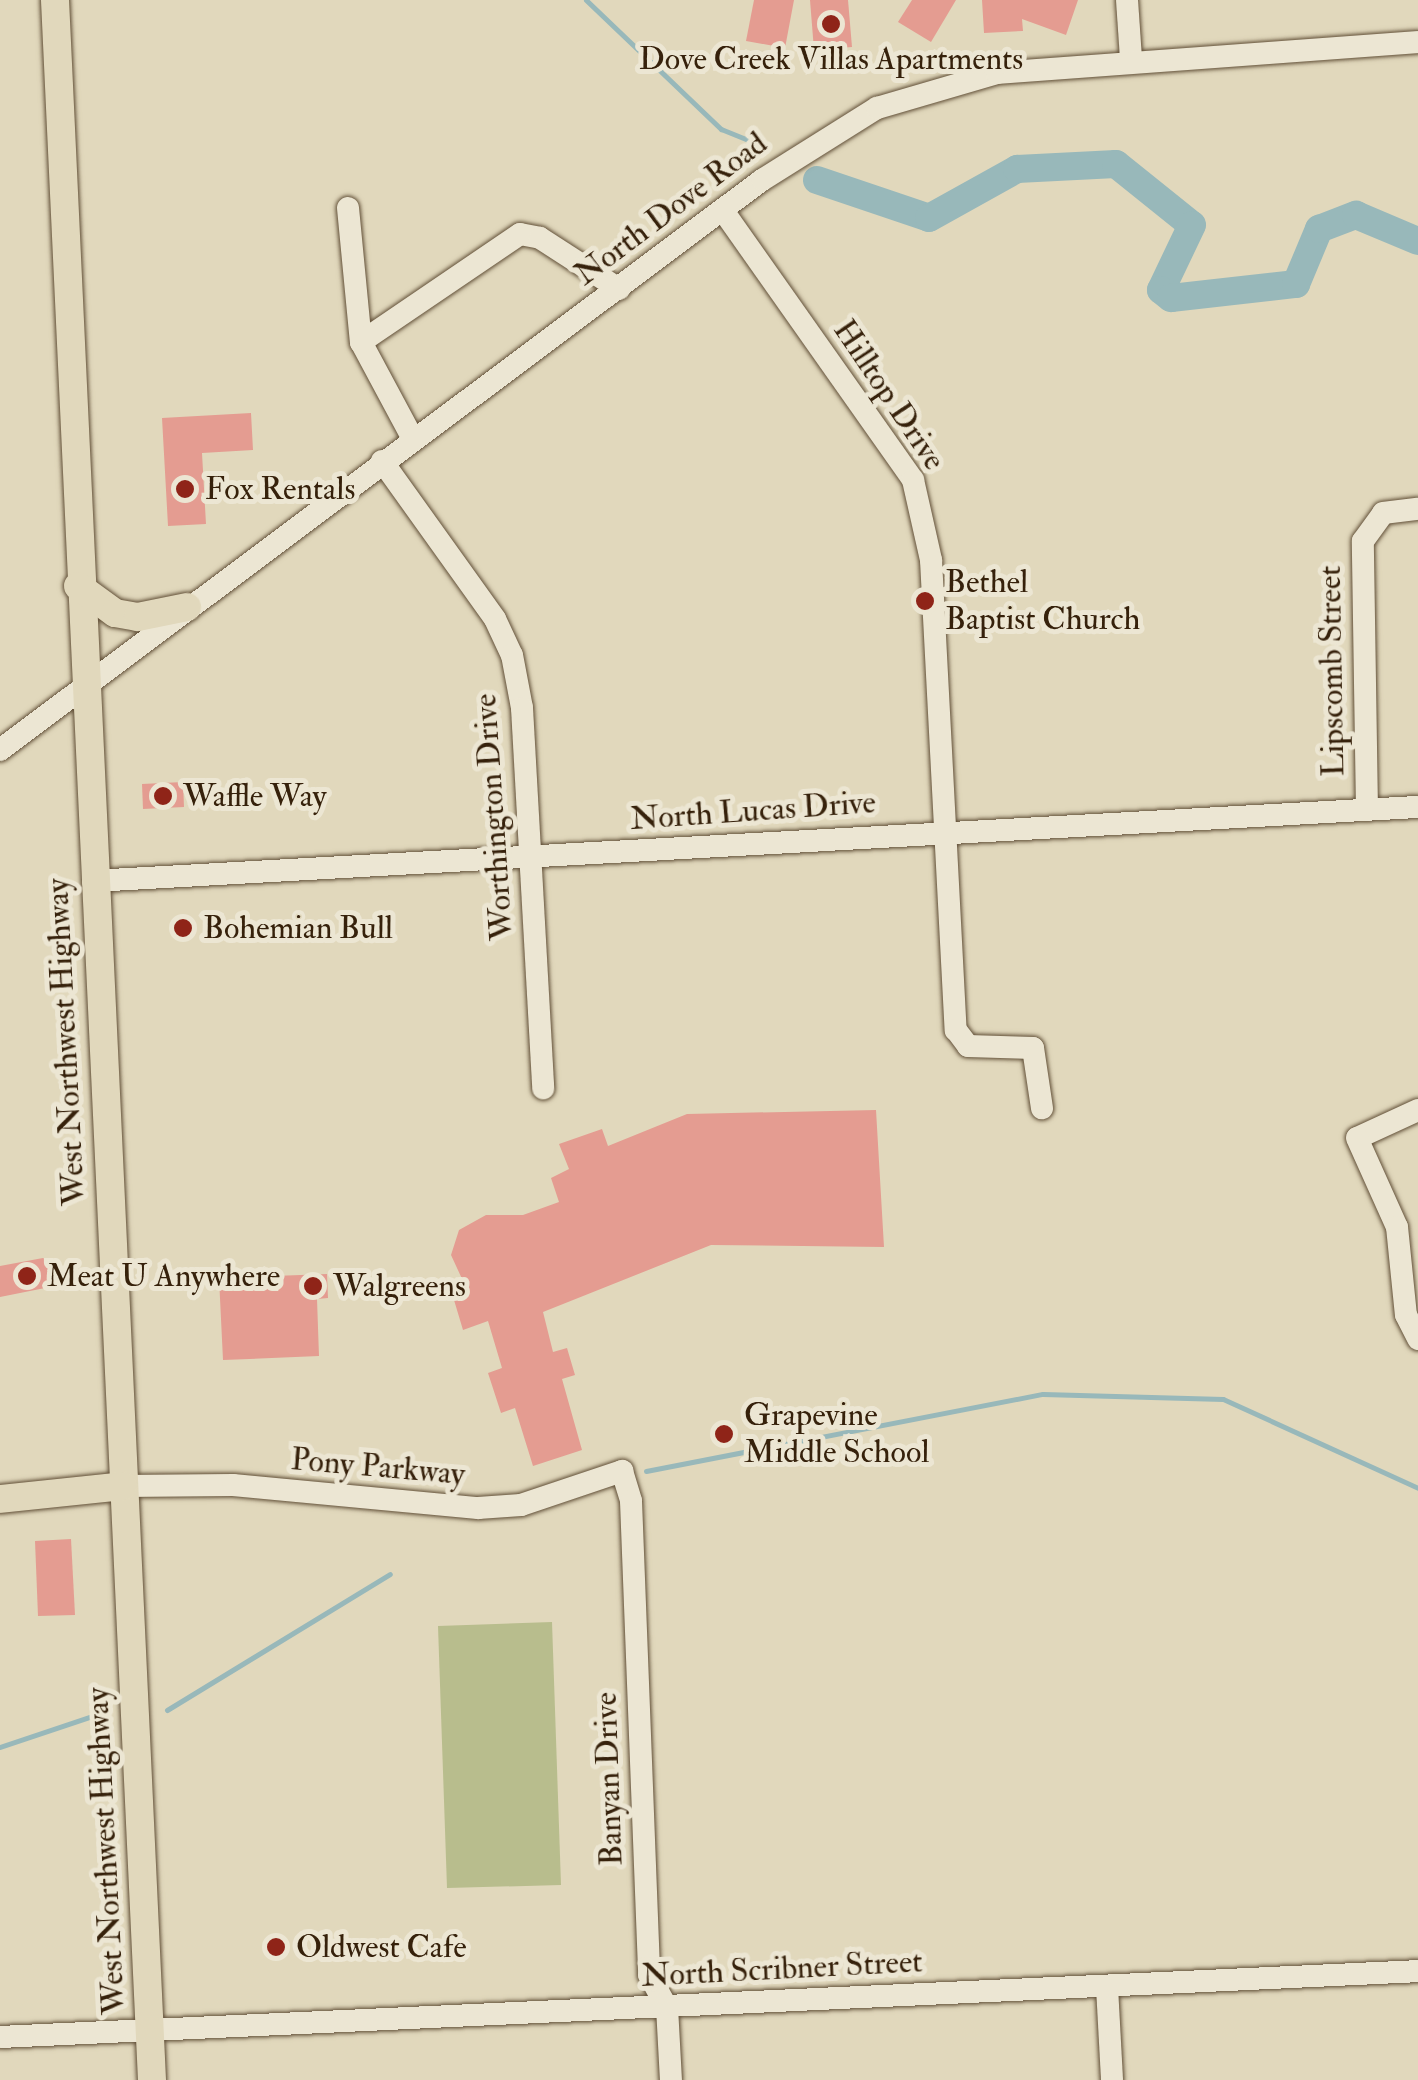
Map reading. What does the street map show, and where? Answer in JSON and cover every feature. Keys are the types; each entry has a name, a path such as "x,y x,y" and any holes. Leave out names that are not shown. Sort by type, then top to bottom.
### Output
{"main road":[{"name":"West Northwest Highway","path":"54,0 78,586 76,694 93,882 152,2080"},
{"path":"78,586 115,613 187,607"},
{"path":"0,1499 123,1486"}],"street":[{"path":"1128,0 1131,59"},
{"name":"North Dove Road","path":"0,750 382,461 823,138 922,91 997,73 1131,59 1418,42"},
{"path":"348,208 361,342 413,439"},
{"name":"Hilltop Drive","path":"724,212 912,480 931,560 956,1030 968,1046 1033,1048 1042,1108"},
{"path":"361,342 520,234 540,238 618,289"},
{"name":"Worthington Drive","path":"382,461 495,619 512,655 532,858 543,1088"},
{"name":"Lipscomb Street","path":"1367,810 1366,532 1383,513 1418,509"},
{"name":"North Lucas Drive","path":"93,882 1418,807"},
{"path":"1418,1110 1357,1138 1397,1227 1406,1314 1418,1338"},
{"name":"Pony Parkway","path":"123,1486 233,1485 478,1508 521,1506 622,1471"},
{"name":"Banyan Drive","path":"622,1471 631,1502 649,1974 667,2007 671,2080"},
{"name":"North Scribner Street","path":"0,2037 1418,1970"},
{"path":"1108,1987 1112,2080"}],"green space":[{"path":"552,1622 561,1885 447,1888 438,1626"}],"building":[{"name":"Dove Creek Villas Apartments","path":"754,0 794,0 785,48 746,41"},
{"name":"Dove Creek Villas Apartments","path":"810,0 848,0 852,47 814,50"},
{"name":"Dove Creek Villas Apartments","path":"912,0 956,0 931,42 898,22"},
{"path":"982,0 1078,0 1066,35 1022,19 1023,31 984,33"},
{"name":"Fox Rentals","path":"251,413 253,450 202,453 206,524 168,526 162,418"},
{"name":"Waffle Way","path":"183,782 184,807 143,809 142,784"},
{"path":"876,1110 884,1247 711,1245 543,1312 553,1352 567,1348 575,1375 562,1379 582,1450 533,1466 515,1408 501,1413 488,1373 502,1368 488,1321 463,1330 454,1300 469,1294 451,1255 459,1230 486,1215 523,1215 559,1202 551,1178 569,1169 559,1144 602,1129 608,1146 687,1114"},
{"name":"Meat U Anywhere","path":"43,1258 54,1263 55,1286 0,1297 0,1266"},
{"name":"Walgreens","path":"327,1274 328,1298 317,1299 319,1356 223,1360 219,1278"},
{"path":"71,1539 75,1615 38,1616 35,1541"}],"waterway":[{"path":"586,0 721,129 758,144"},
{"path":"817,180 929,218 1017,169 1116,164 1192,225 1161,290 1171,298 1296,284 1319,229 1356,215 1418,241"},
{"path":"646,1471 1043,1394 1223,1399 1418,1488"},
{"path":"167,1710 390,1574"},
{"path":"0,1747 92,1716"}],"place":[{"name":"Dove Creek Villas Apartments","path":"831,24"},
{"name":"Fox Rentals","path":"185,489"},
{"name":"Bethel Baptist Church","path":"925,601"},
{"name":"Waffle Way","path":"163,796"},
{"name":"Bohemian Bull","path":"183,928"},
{"name":"Meat U Anywhere","path":"27,1276"},
{"name":"Walgreens","path":"313,1286"},
{"name":"Grapevine Middle School","path":"724,1434"},
{"name":"Oldwest Cafe","path":"276,1947"}]}
